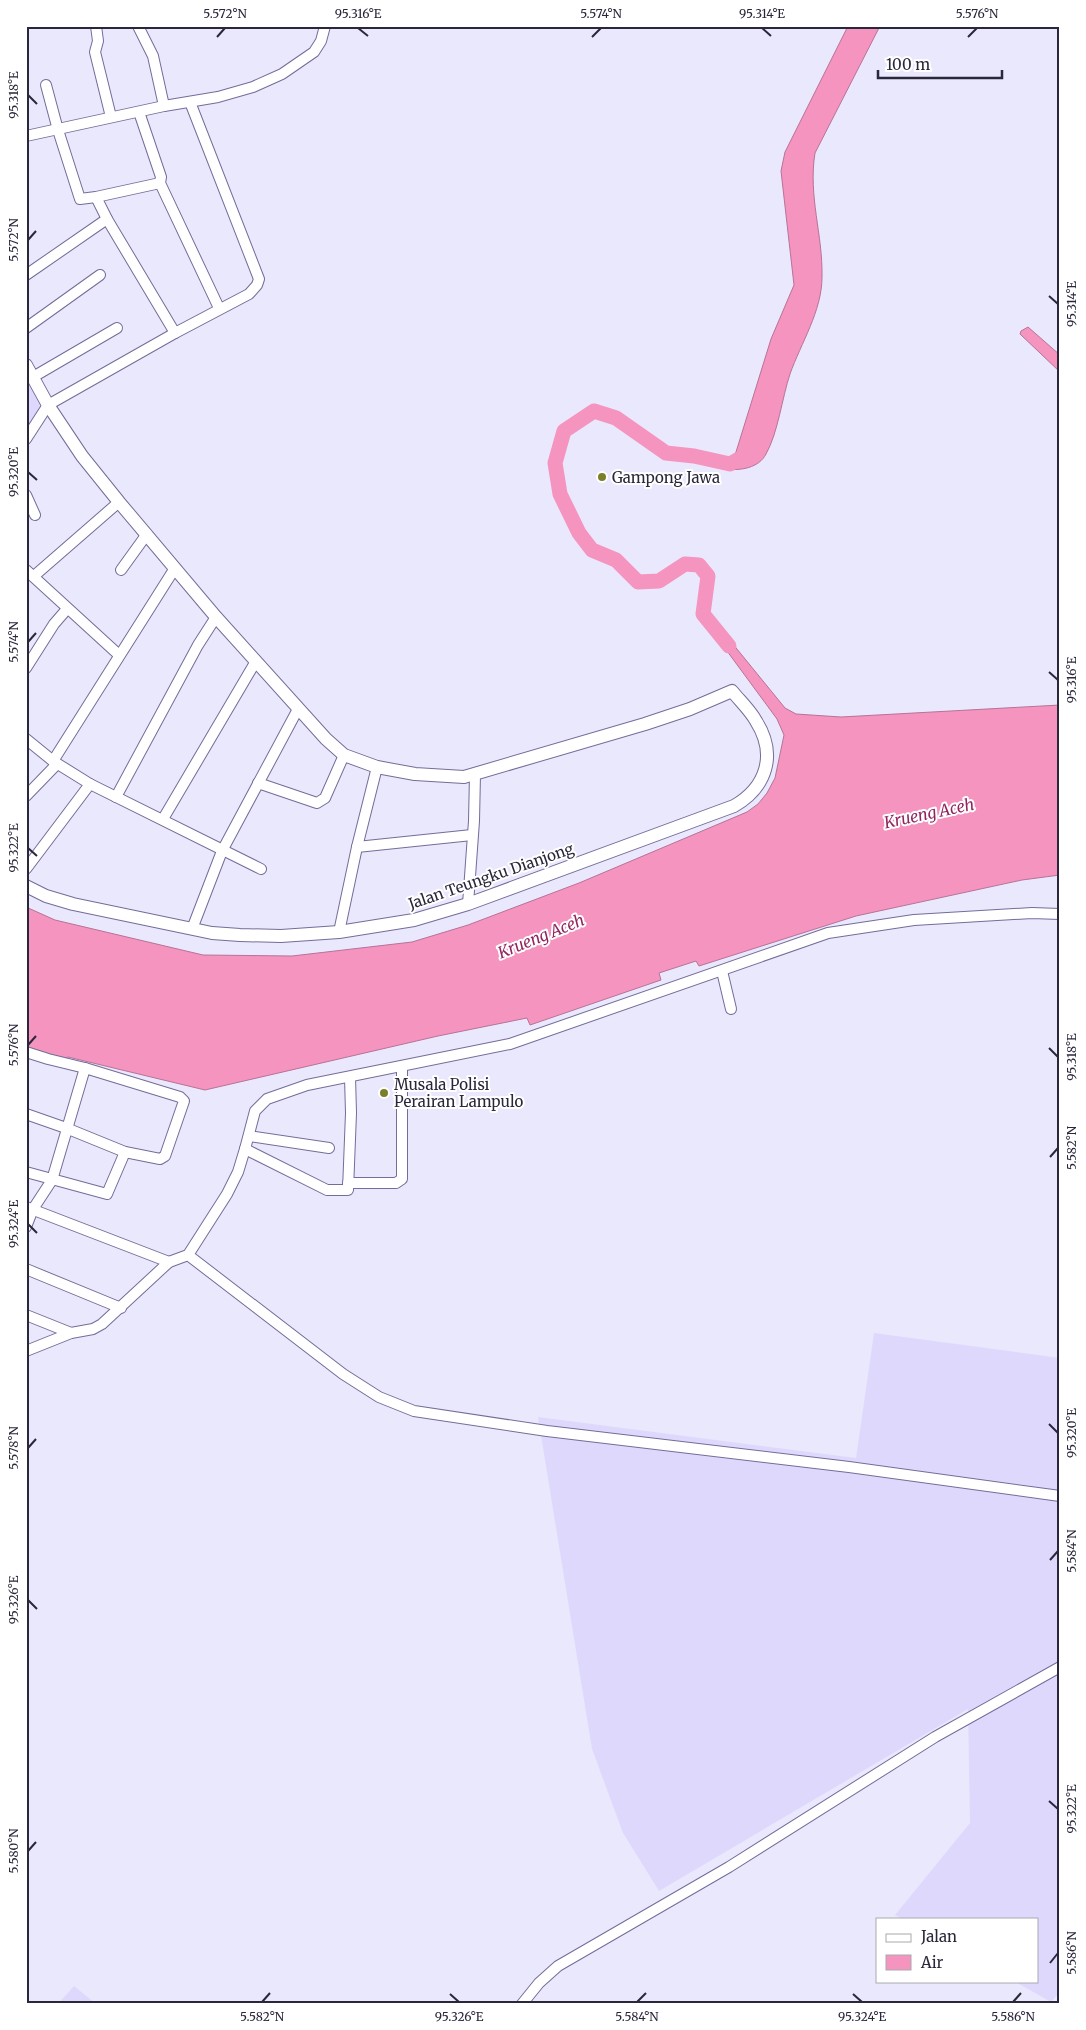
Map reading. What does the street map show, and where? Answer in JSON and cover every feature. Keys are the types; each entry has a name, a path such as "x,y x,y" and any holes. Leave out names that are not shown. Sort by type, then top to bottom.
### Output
{"street":[{"path":"96,26 98,41 95,52 111,117"},
{"path":"138,26 153,56 164,106"},
{"path":"26,136 235,92 282,74 314,52 320,42 325,26"},
{"path":"46,85 78,197 82,200 160,183"},
{"path":"26,439 48,405 219,308 249,294 257,285 259,279 190,102"},
{"path":"139,112 161,177 160,183 219,308"},
{"path":"96,197 107,219 175,333"},
{"path":"26,275 107,219"},
{"path":"26,328 100,275"},
{"path":"33,377 117,328"},
{"path":"26,365 48,405 82,456 119,502 216,617 298,709 344,755 377,767 402,773 451,777 475,774 468,904"},
{"path":"26,495 35,515"},
{"path":"119,502 30,573 119,655"},
{"path":"121,570 147,534"},
{"path":"26,796 55,762 119,655 175,568"},
{"path":"26,668 54,624 67,609"},
{"path":"116,797 198,645 216,617"},
{"path":"163,819 256,661"},
{"name":"Jalan Teungku Dianjong","path":"26,886 46,896 73,904 222,934 260,936 339,932 414,920 468,904 722,812 744,800 752,793 761,780 766,768 768,754 766,742 756,720 732,691 654,721 475,774"},
{"path":"192,929 222,851 298,709"},
{"path":"26,739 55,762 90,784 163,819 261,870"},
{"path":"258,783 317,803 325,798 344,755"},
{"path":"339,932 357,847 377,767"},
{"path":"26,869 90,784"},
{"path":"357,847 472,835"},
{"path":"26,1351 71,1333 93,1329 102,1324 169,1262 188,1255 233,1183 249,1136 255,1110 262,1101 290,1089 519,1042 828,933 914,920 1032,913 1060,914"},
{"path":"722,971 731,1009"},
{"path":"26,1052 48,1060 85,1068 183,1099 184,1102 165,1156 158,1159 125,1152 26,1114"},
{"path":"348,1183 396,1183 402,1179 402,1067"},
{"path":"26,1227 30,1208 52,1180 85,1068"},
{"path":"245,1149 327,1190 348,1190 351,1113 350,1076"},
{"path":"249,1136 328,1148"},
{"path":"26,1172 107,1194 125,1152"},
{"path":"30,1208 169,1262"},
{"path":"188,1255 343,1374 379,1397 414,1411 547,1431 849,1467 1060,1496"},
{"path":"26,1269 121,1308"},
{"path":"26,1315 71,1333"},
{"path":"522,2004 539,1983 558,1966 729,1867 935,1737 1060,1667"}],"shaded area":[{"path":"26,378 43,410 26,434"},
{"path":"874,1333 1060,1358 1060,1992 1051,2002 1016,1982 1038,1982 1038,1918 900,1918 895,1915 970,1823 968,1709 659,1891 623,1833 592,1749 538,1417 856,1458"},
{"path":"74,1986 96,2004 58,2004"}],"water":[{"path":"848,26 880,26 815,153 813,185 822,261 819,302 790,374 777,426 766,454 759,463 749,468 726,469 736,452 771,339 794,285 781,171 785,152"},
{"path":"1028,327 1060,355 1060,372 1020,334 1021,331"},
{"name":"Krueng Aceh","path":"719,627 785,708 796,714 841,717 1060,705 1060,875 1022,880 856,916 699,966 696,961 659,973 661,980 530,1025 527,1018 438,1036 205,1090 68,1057 60,1061 26,1049 26,907 55,920 203,955 292,956 412,942 468,925 579,883 747,812 758,804 767,793 775,778 784,735 777,719 713,632"}],"waterway":[{"path":"729,646 703,614 708,576 699,565 685,564 659,581 638,582 616,560 592,550 579,533 560,494 555,463 564,431 594,411 616,418 666,453 694,456 730,464 746,455"}],"place":[{"name":"Gampong Jawa","path":"602,477"},
{"name":"Musala Polisi Perairan Lampulo","path":"384,1093"}]}
